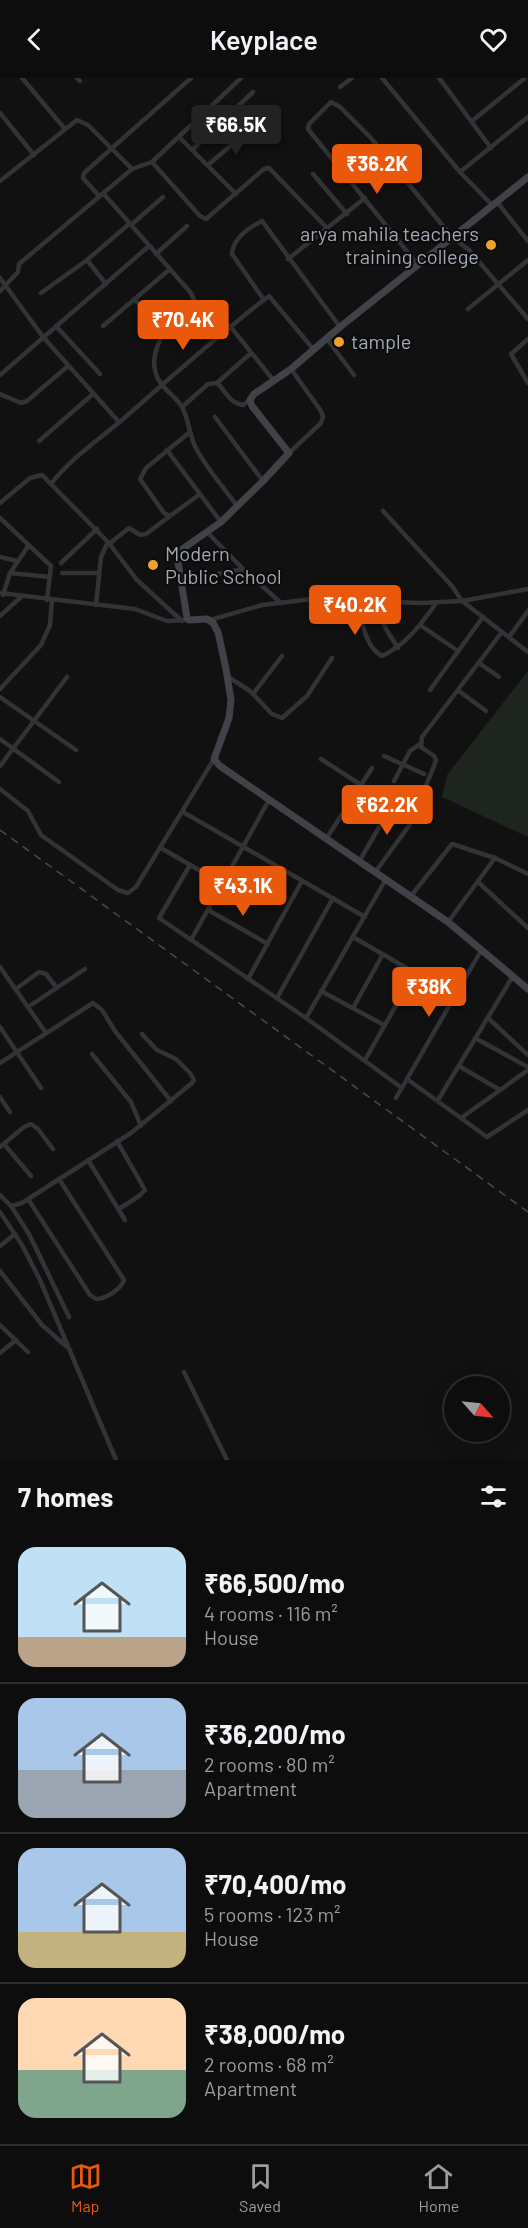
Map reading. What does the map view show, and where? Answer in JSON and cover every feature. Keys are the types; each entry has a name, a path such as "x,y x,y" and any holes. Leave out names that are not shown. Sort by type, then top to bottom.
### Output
{"street":[{"path":"22,78 65,129"},
{"path":"191,78 83,175 191,293 195,302 221,333"},
{"path":"0,291 18,272 18,264 132,168 152,162 242,78"},
{"path":"340,87 352,78"},
{"path":"384,78 460,172 495,204 528,241"},
{"path":"439,78 491,148"},
{"path":"472,121 525,78"},
{"path":"193,149 253,92"},
{"path":"418,266 308,129 309,124 329,103 334,102 371,138 452,237 469,250 528,320"},
{"path":"0,113 34,155"},
{"path":"460,172 528,117"},
{"path":"0,173 2,180 77,120 82,121 132,168"},
{"path":"208,165 250,129"},
{"path":"179,137 236,195"},
{"path":"346,175 378,148"},
{"path":"152,162 200,216 206,219 264,168 269,168 328,229"},
{"path":"313,174 347,214"},
{"path":"217,382 237,404 243,405 254,394 291,369 339,327 528,177"},
{"path":"41,293 87,260 163,197"},
{"path":"288,259 365,198"},
{"path":"264,300 233,258 234,245 244,233 262,221 339,327"},
{"path":"156,254 187,226"},
{"path":"0,375 149,246"},
{"path":"87,260 106,284"},
{"path":"468,309 528,260"},
{"path":"103,326 170,269"},
{"path":"0,278 43,337 120,422"},
{"path":"51,484 66,464 120,422 221,333 269,296 314,350"},
{"path":"135,300 165,331"},
{"path":"195,302 185,309 165,331 154,357 156,374 162,385 182,407 196,449 237,506"},
{"path":"56,326 100,374"},
{"path":"230,326 274,381"},
{"path":"327,339 354,375"},
{"path":"528,339 511,354 528,383"},
{"path":"182,407 208,384 217,382 251,353"},
{"path":"0,394 21,403 68,366"},
{"path":"186,620 178,562 181,550 221,522 321,423 323,417 321,411 291,369"},
{"path":"39,441 93,394"},
{"path":"250,400 289,453"},
{"path":"214,417 263,481"},
{"path":"170,516 164,513 140,479 143,471 190,432"},
{"path":"167,450 221,522"},
{"path":"0,503 30,478 42,475 97,529 137,580 186,620"},
{"path":"96,605 101,557 109,543 129,528 140,535 146,534 200,494"},
{"path":"384,511 452,586 462,601 528,652"},
{"path":"0,518 51,566 50,625 41,645 0,689"},
{"path":"61,562 97,529"},
{"path":"207,532 281,603"},
{"path":"29,545 16,561 2,594 135,609 167,621 210,620 262,605 313,599 374,602 462,601 528,589"},
{"path":"0,557 16,561"},
{"path":"182,581 243,569"},
{"path":"10,573 50,577"},
{"path":"62,573 98,573"},
{"path":"0,616 21,597"},
{"path":"360,600 362,623 377,654 382,657 398,648 420,625 437,602"},
{"path":"374,602 398,648"},
{"path":"509,637 528,611"},
{"path":"430,690 483,617"},
{"path":"0,789 28,811 41,835 123,893 132,891 161,848 214,759 229,718 231,700 227,676 218,632 210,620"},
{"path":"420,625 458,651"},
{"path":"394,781 412,749 420,744 422,736 459,691 502,632"},
{"path":"253,694 282,656"},
{"path":"227,676 253,694 272,714 282,718 307,696 332,658"},
{"path":"480,663 499,677"},
{"path":"0,766 67,676"},
{"path":"459,691 486,711"},
{"path":"0,697 76,750"},
{"path":"0,740 59,782"},
{"path":"376,871 411,823 434,766 436,760 434,756 420,744"},
{"path":"384,756 424,774"},
{"path":"214,759 235,777 448,922 528,989"},
{"path":"321,759 361,785"},
{"path":"326,839 372,768"},
{"path":"191,940 269,800"},
{"path":"360,860 395,800"},
{"path":"183,812 365,917"},
{"path":"411,896 452,844 495,858 528,874"},
{"path":"161,848 223,884"},
{"path":"448,922 495,858"},
{"path":"190,865 159,918 306,1018 402,1088"},
{"path":"306,1018 386,879"},
{"path":"248,979 303,881"},
{"path":"478,882 528,928"},
{"path":"277,998 333,898"},
{"path":"208,910 268,944"},
{"path":"353,936 455,996"},
{"path":"396,1098 482,949"},
{"path":"353,1008 383,954"},
{"path":"0,968 45,1033"},
{"path":"28,1007 85,969"},
{"path":"16,989 39,972 46,975 57,988"},
{"path":"365,1060 414,972"},
{"path":"438,1101 513,976"},
{"path":"321,991 384,1025"},
{"path":"0,1063 88,1004 93,1003 97,1004 115,1031 171,1101"},
{"path":"488,1018 528,1054"},
{"path":"0,1028 41,1088"},
{"path":"10,1206 15,1206 28,1199 141,1126 192,1083 193,1077 171,1056 157,1050 142,1034"},
{"path":"461,1118 528,1069 475,1038"},
{"path":"92,1054 131,1102 141,1126"},
{"path":"459,1066 500,1090"},
{"path":"407,1079 487,1137 528,1110"},
{"path":"0,1097 10,1112"},
{"path":"31,1176 2,1146 24,1127 31,1124 38,1129 53,1149"},
{"path":"117,1141 145,1190 119,1209"},
{"path":"88,1160 125,1220"},
{"path":"28,1199 90,1295 96,1299 104,1298 122,1285 124,1280 59,1179"},
{"path":"0,1195 29,1234 69,1317"},
{"path":"0,1212 40,1280 116,1460"},
{"path":"0,1246 15,1234"},
{"path":"0,1271 42,1325 69,1348"},
{"path":"0,1325 28,1352"},
{"path":"0,1353 16,1340"},
{"path":"184,1372 227,1460"}],"shaded area":[{"path":"528,671 528,837 442,797 447,775"}],"railway":[{"path":"0,830 528,1212"}],"place":[{"name":"arya mahila teachers training college","path":"491,245"},
{"name":"tample","path":"339,342"},
{"name":"Modern Public School","path":"153,565"}]}
